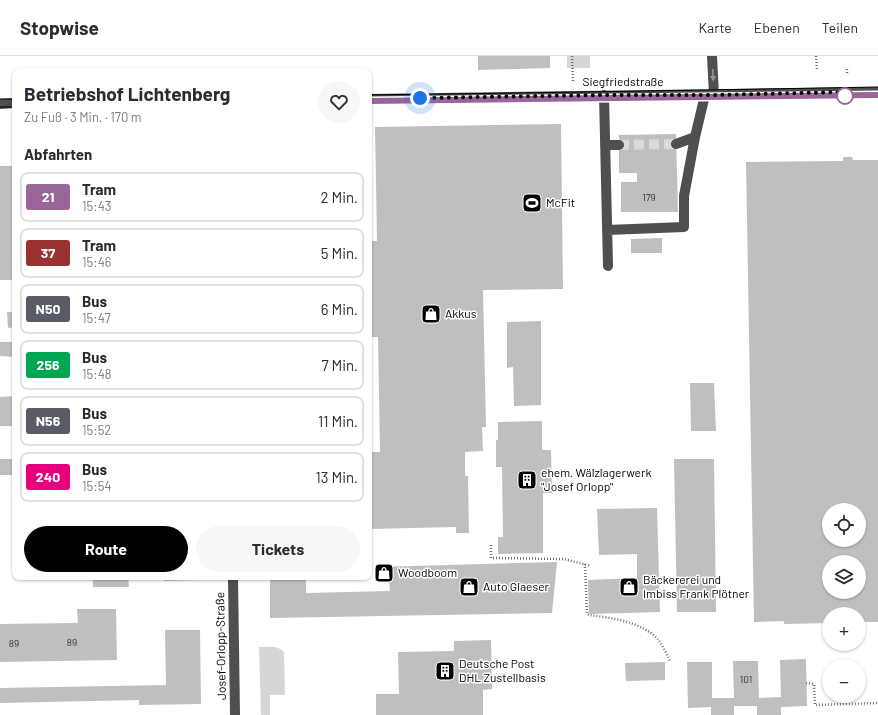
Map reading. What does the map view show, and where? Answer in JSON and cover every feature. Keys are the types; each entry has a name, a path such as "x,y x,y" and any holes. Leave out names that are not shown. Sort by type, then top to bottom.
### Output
{"street":[{"path":"607,230 684,227 684,196 695,137 709,95 712,56"},
{"name":"Siegfriedstraße","path":"372,99 878,92"},
{"path":"604,95 608,266"},
{"path":"0,104 12,104"},
{"path":"676,144 695,137"},
{"path":"605,145 619,145"},
{"name":"Josef-Orlopp-Straße","path":"233,580 235,715"}],"path":[{"path":"572,56 573,96"},
{"path":"816,56 817,69"},
{"path":"847,69 848,75"},
{"path":"491,545 491,558 564,559 591,566"},
{"path":"585,564 587,614 616,618 652,633 659,641 670,661"},
{"path":"806,683 814,684 815,705 878,703"}],"shaded area":[{"path":"567,56 590,56 590,68 567,68"},
{"path":"259,647 276,647 284,652 285,695 270,695 270,715 261,715"}],"building":[{"path":"478,56 550,56 550,68 478,70"},
{"name":"Akkus","path":"561,124 563,289 483,290 486,427 482,427 483,451 465,452 465,476 468,476 469,533 456,533 456,527 372,529 372,452 380,452 378,337 372,337 372,241 377,241 375,127"},
{"path":"676,134 678,212 621,212 621,182 637,182 637,173 619,173 619,135"},
{"path":"843,157 852,157 853,160 878,160 878,622 866,622 866,607 822,607 822,623 784,624 784,621 754,622 746,162 843,161"},
{"path":"0,166 12,166 12,280 0,280"},
{"path":"662,238 662,253 631,253 631,239"},
{"path":"7,312 12,312 12,327 8,328"},
{"path":"541,321 541,405 514,406 513,367 507,368 507,322"},
{"path":"0,342 12,342 12,357 0,356"},
{"path":"690,383 714,383 716,431 691,431"},
{"path":"12,396 12,426 0,426 0,397"},
{"name":"ehem. Wälzlagerwerk \"Josef Orlopp\"","path":"542,421 542,450 551,450 552,493 543,493 543,553 498,554 498,537 503,537 502,467 496,467 498,422"},
{"path":"0,459 12,459 12,475 0,475"},
{"path":"674,459 714,459 716,612 677,612"},
{"path":"657,508 660,612 589,614 588,580 637,578 637,554 599,555 597,509"},
{"path":"557,562 552,613 270,618 270,580 306,580 306,593 390,591 389,580 377,580 377,567"},
{"path":"93,580 128,580 129,587 93,587"},
{"path":"164,580 199,580 164,581"},
{"path":"77,609 116,609 117,660 0,662 0,624 78,623"},
{"path":"165,630 200,630 201,704 139,705 139,700 0,703 0,688 166,685"},
{"name":"Deutsche Post DHL Zustellbasis","path":"491,640 492,689 483,690 483,715 376,715 376,694 399,694 398,652 454,651 454,641"},
{"path":"806,659 807,706 781,707 781,715 757,715 757,706 734,706 734,715 711,715 711,707 688,708 687,662 712,662 712,698 734,698 733,661 758,661 759,698 781,697 780,660"},
{"path":"665,662 665,680 626,681 625,663"}],"tunnel":[{"path":"619,145 676,144"}],"tram line":[{"path":"372,95 878,87"},
{"path":"619,97 878,95"},
{"name":"21","path":"372,101 604,97 725,98 878,95"},
{"path":"0,99 12,99"},
{"path":"372,101 421,100"},
{"path":"0,107 12,107"}],"place":[{"name":"McFit","path":"532,203"},
{"name":"Akkus","path":"431,314"},
{"name":"ehem. Wälzlagerwerk \"Josef Orlopp\"","path":"527,480"},
{"name":"Woodboom","path":"384,573"},
{"name":"Auto Glaeser","path":"469,587"},
{"name":"Bäckererei und Imbiss Frank Plötner","path":"629,587"},
{"name":"Deutsche Post DHL Zustellbasis","path":"445,671"}],"route":[{"path":"420,98 714,95 793,92 845,92 845,96"}]}
